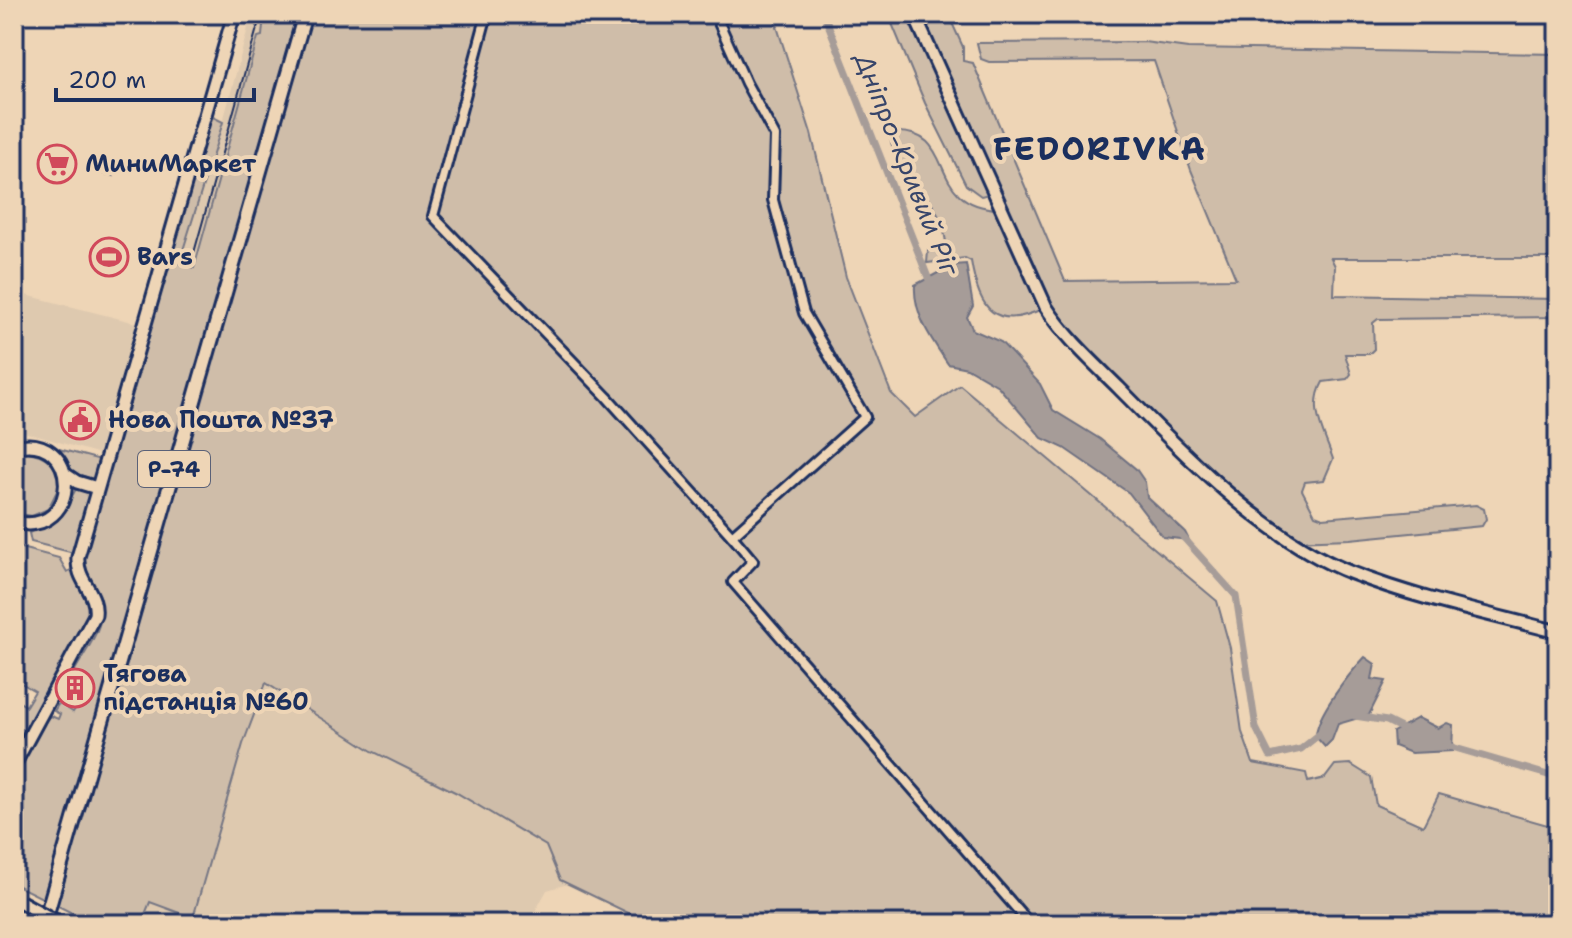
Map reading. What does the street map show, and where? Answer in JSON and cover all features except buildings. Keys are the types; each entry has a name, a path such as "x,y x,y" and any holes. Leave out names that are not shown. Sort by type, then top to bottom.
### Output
{"main road":[{"name":"Р-74","path":"44,924 305,14"}],"street":[{"path":"14,765 95,615 95,598 77,568 97,488 234,14"},
{"path":"487,14 433,216 607,397 732,536 753,561 733,582 1030,924"},
{"path":"715,14 777,140 773,200 804,313 865,417 732,536"},
{"path":"914,14 1041,299 1070,339 1142,412 1218,483 1277,530 1329,562 1397,588 1558,632"},
{"path":"14,447 42,448 57,458 65,474 66,492 60,507 48,518 32,524 14,522"},
{"path":"65,474 97,488"},
{"path":"66,492 82,484"},
{"path":"17,900 61,924"}],"shaded area":[{"path":"252,14 264,14 262,37 258,37 194,268 179,263 223,122 248,28 245,25"},
{"path":"264,14 773,14 811,133 846,277 891,393 915,417 960,385 1217,601 1230,648 1242,732 1253,763 1306,773 1308,782 1325,778 1335,765 1350,764 1371,777 1376,805 1423,826 1439,794 1558,828 1558,924 651,924 560,880 546,846 457,793 372,751 266,683 243,744 193,918 150,902 141,924 94,924 14,884 14,777 46,720 51,716 58,719 60,714 54,711 59,703 73,712 92,683 74,672 96,633 102,613 97,592 85,572 83,558 211,116 223,122 179,263 194,268 258,37 262,36"},
{"path":"888,14 948,14 963,47 963,61 973,63 1065,281 1236,279 1191,170 1154,61 989,62 981,59 977,43 1144,42 1188,48 1558,54 1558,258 1331,258 1335,266 1334,295 1558,299 1558,317 1378,319 1373,323 1374,349 1369,354 1345,354 1351,374 1347,379 1323,382 1319,392 1317,411 1333,459 1324,480 1305,482 1302,490 1315,515 1323,518 1476,505 1484,509 1486,519 1482,526 1350,539 1293,541 1218,483 1046,307 1029,314 1002,317 985,304 974,278 971,261 965,258 927,263 928,251 946,242 942,224 927,197 900,164 890,136 894,132 914,134 928,142 960,195 975,205 999,209 993,193 981,196 966,185 925,103"},
{"path":"93,158 117,164 114,176 89,170"},
{"path":"966,264 973,306 967,317 973,330 1001,342 1040,384 1053,410 1100,439 1136,469 1145,482 1147,497 1185,532 1189,540 1163,537 1129,493 1064,448 1042,438 998,386 967,368 948,364 920,316 915,285 953,265"},
{"path":"18,293 144,325 107,456 14,429 14,307"},
{"path":"59,449 97,459 100,464 96,480 73,473 56,452"},
{"path":"26,452 40,455 50,462 60,485 48,509 32,516 14,513 14,455"},
{"path":"76,489 89,491 91,495 74,553 31,542 29,533 61,516"},
{"path":"17,547 59,558 67,572 73,569 91,600 91,616 14,757 14,699 26,706 35,691 14,679"},
{"path":"1365,657 1375,664 1372,679 1386,681 1369,715 1338,724 1332,740 1325,747 1316,737 1321,718"},
{"path":"266,683 372,751 457,793 546,846 560,880 568,884 547,890 528,924 141,924 150,901 192,918 243,744"},
{"path":"1418,718 1438,728 1447,723 1453,725 1452,751 1411,753 1394,746 1393,732"},
{"path":"14,903 39,918 37,924 14,924"}],"waterway":[{"name":"Дніпро-Кривий Ріг","path":"824,14 931,285"},
{"name":"Дніпро-Кривий Ріг","path":"1182,536 1236,596 1256,728 1270,756 1301,749 1321,733"},
{"name":"Дніпро-Кривий Ріг","path":"1355,716 1387,721 1407,731"},
{"name":"Дніпро-Кривий Ріг","path":"1445,745 1558,778"}],"tram line":[{"path":"190,267 261,14"}],"place":[{"name":"МиниМаркет","path":"57,164"},
{"name":"Bars","path":"109,257"},
{"name":"Нова Пошта №37","path":"80,420"},
{"name":"Тягова підстанція №60","path":"75,688"}],"district":[{"name":"FEDORIVKA","path":"1100,149"}]}
